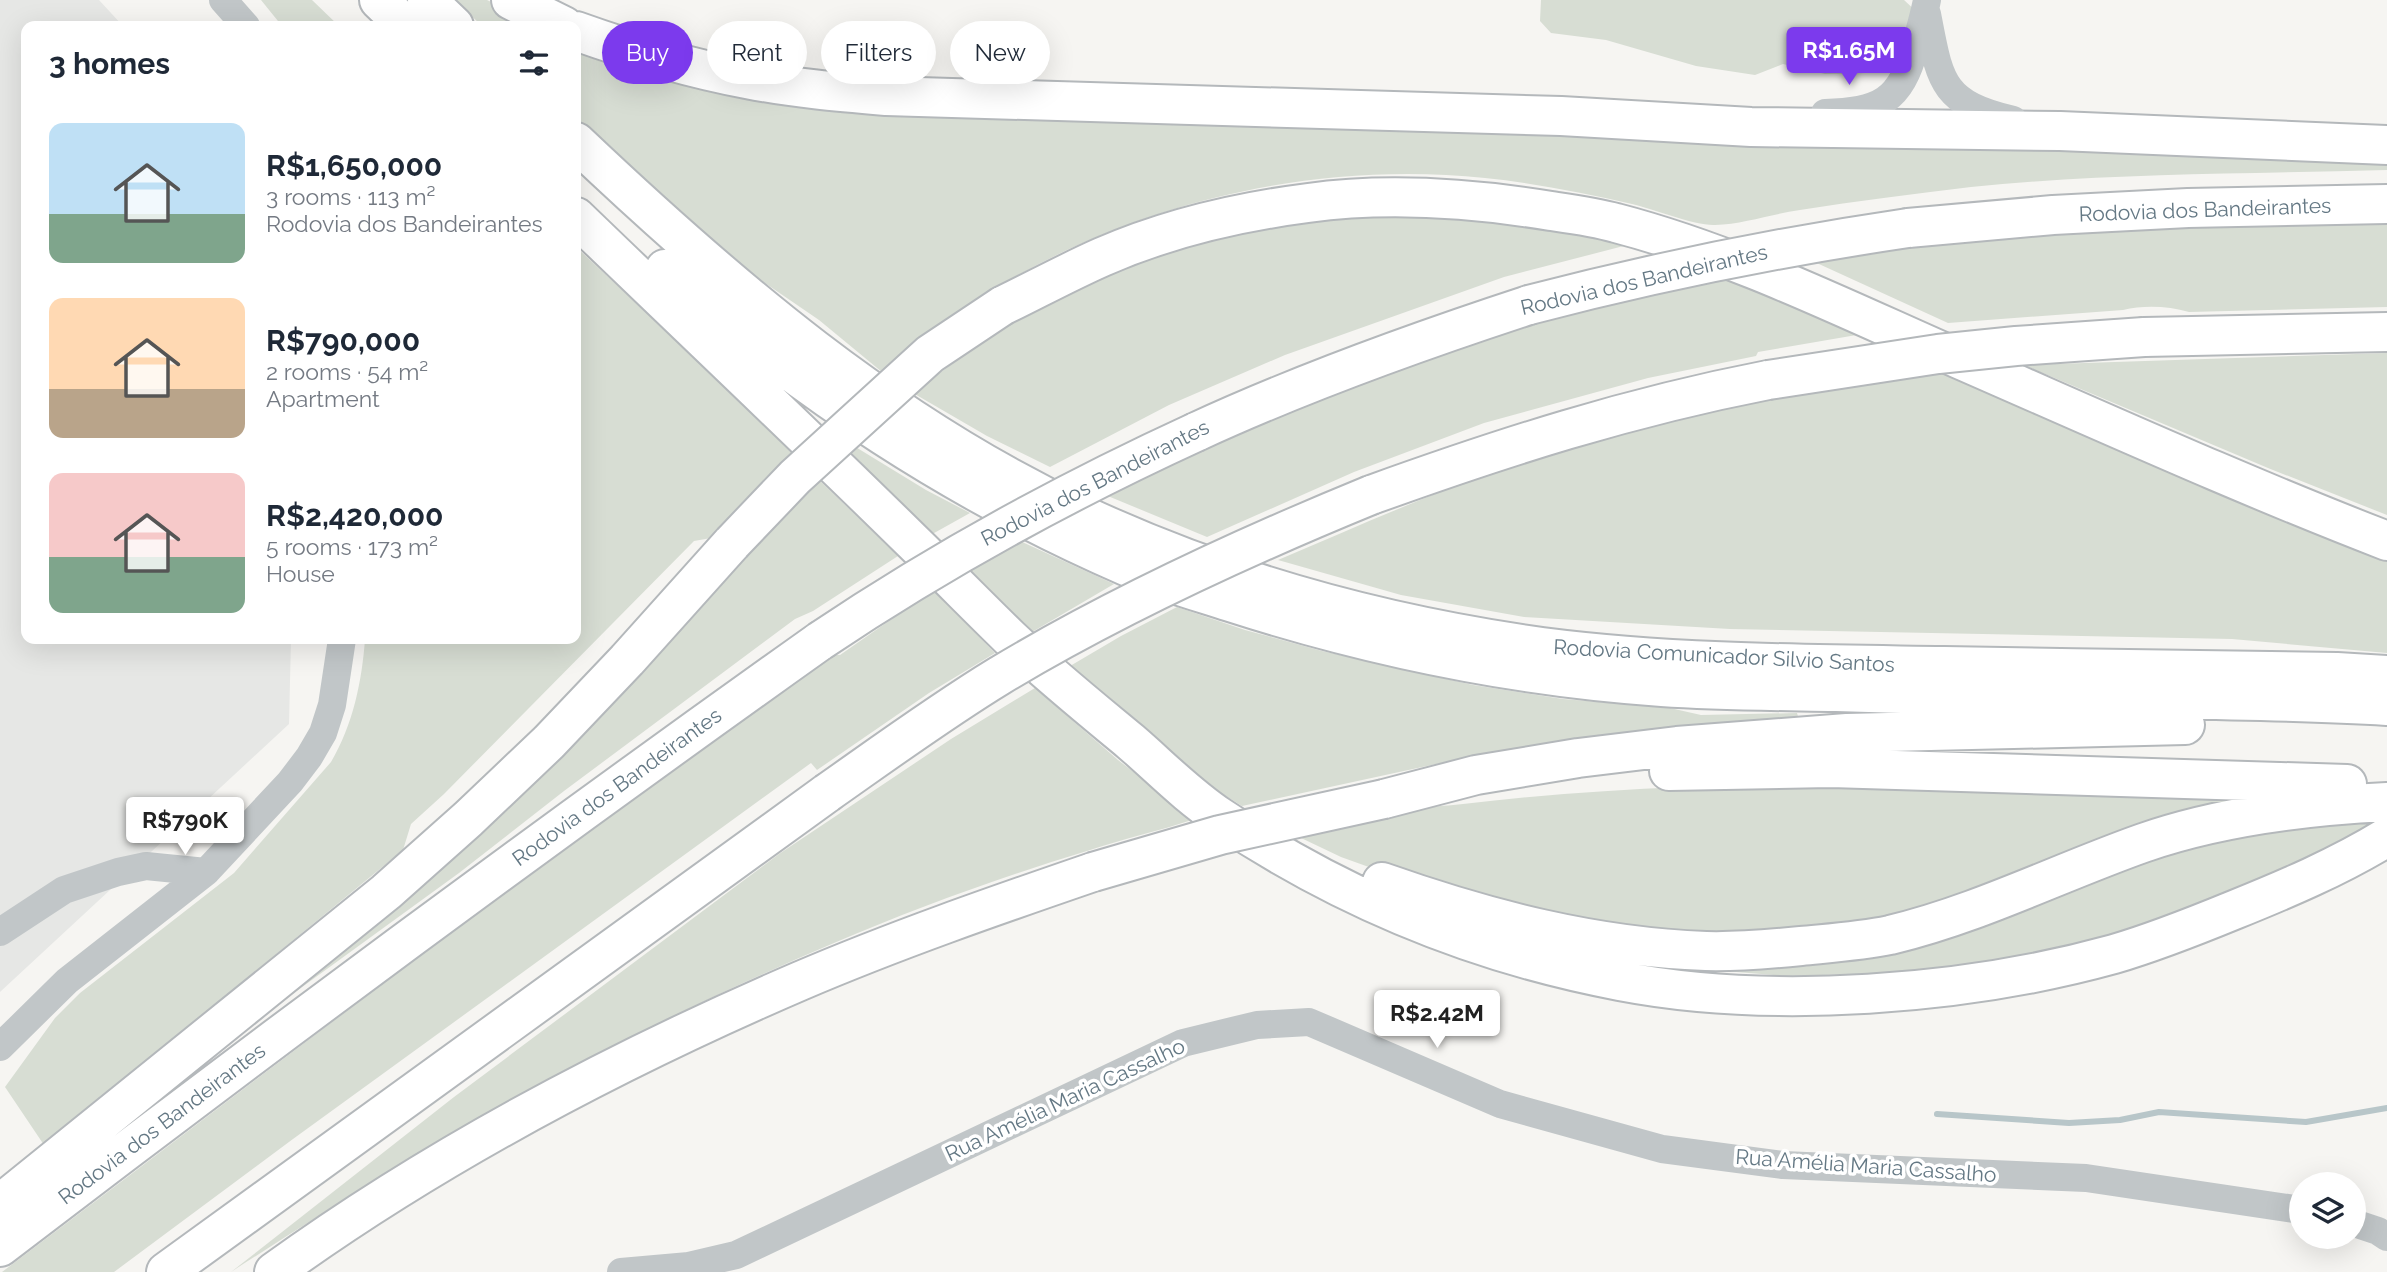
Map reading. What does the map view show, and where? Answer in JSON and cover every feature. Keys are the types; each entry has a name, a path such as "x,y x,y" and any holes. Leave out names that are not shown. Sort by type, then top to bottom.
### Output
{"highway":[{"path":"351,0 373,21"},
{"path":"379,0 402,21"},
{"path":"427,0 449,21"},
{"path":"511,0 554,21"},
{"path":"581,33 685,66 749,80 886,96 1547,115 1751,127 2060,131 2387,145"},
{"name":"Rodovia Comunicador Silvio Santos","path":"581,147 744,295 897,410 1080,514 1223,571 1293,593 1359,611 1461,633 1545,647 1662,657 1839,664 2387,675"},
{"name":"Rodovia Comunicador Silvio Santos","path":"581,192 710,310 849,413 912,454 1054,533 1131,569 1293,622 1437,657 1488,666 1585,680 1662,687 2318,702 2387,706"},
{"path":"0,1204 386,892 468,819 549,742 619,669 795,477 930,354 1002,306 1104,256 1181,229 1237,215 1310,202 1448,198 1514,205 1612,222 1707,251 2272,496 2387,541"},
{"name":"Rodovia dos Bandeirantes","path":"0,1247 211,1085 431,922 820,641 894,591 1097,478 1321,377 1529,305 1625,280 1801,244 1908,228 2067,214 2188,208 2387,204"},
{"path":"581,222 1013,641 1213,813 1275,853 1375,904 1430,928 1488,948 1624,982 1744,995 1839,995 1917,990 2050,970 2119,953 2187,929 2321,873 2387,837"},
{"path":"166,1272 827,793 999,676 1187,575 1371,495 1492,452 1613,415 1768,380 1938,354 2016,346 2144,337 2387,332"},
{"path":"274,1272 317,1241 419,1176 599,1076 691,1031 801,981 903,940 1093,872 1220,835 1476,775 1578,758 1677,746 1834,734 2316,722 2387,724"},
{"path":"1139,749 1241,817 1373,879 1482,915 1578,938 1707,951 1820,944 1889,935 2001,900 2144,843 2207,825 2270,813 2387,802"},
{"path":"1387,798 1595,774 1831,768 2387,786"}],"street":[{"path":"223,0 242,21"},
{"path":"1751,127 1779,117 1860,110 1887,99 1905,80 1926,4"},
{"path":"1926,4 1938,67 1953,94 1977,110 2060,131"},
{"path":"0,1047 67,981 206,872 290,782 323,733 332,705 341,644"},
{"path":"0,932 64,890 118,872 146,866 206,872"},
{"name":"Rua Amélia Maria Cassalho","path":"621,1272 689,1266 736,1255 1183,1043 1257,1025 1308,1022 1500,1104 1662,1149 1783,1165 2086,1178 2289,1208"},
{"path":"2366,1227 2387,1237"}],"shaded area":[{"path":"0,0 99,0 118,21 21,21 21,644 291,644 289,724 0,992"},
{"path":"261,0 312,0 334,21 278,21"},
{"path":"455,0 487,0 531,21 477,21"},
{"path":"1541,0 1904,0 1919,14 1899,65 1865,73 1825,74 1783,64 1755,75 1696,66 1606,40 1551,33 1540,21"},
{"path":"581,43 602,50 602,84 693,84 693,73 707,74 707,84 807,84 807,79 821,79 821,84 925,84 2387,152 2387,170 2023,182 1864,201 1715,225 1697,223 1596,196 1503,180 1404,174 1323,179 1242,191 1163,212 1087,241 1014,277 945,321 882,372 819,320 714,245 581,123"},
{"path":"1426,211 1639,242 1504,277 1285,355 1169,405 1050,467 987,436 913,393 980,343 1029,311 1170,247 1317,217"},
{"path":"2387,217 2387,307 2189,312 2148,307 1948,323 1808,259 1979,235"},
{"path":"581,252 792,453 711,538 694,541 444,794 411,824 403,850 44,1145 5,1087 55,1018 80,993 234,873 331,762 345,733 362,671 365,644 581,644"},
{"path":"1737,277 1874,332 1758,352 1756,356 1648,378 1484,423 1354,472 1207,537 1103,494 1288,406 1578,308 1589,310"},
{"path":"2387,353 2387,515 2024,365"},
{"path":"1960,372 2387,553 2387,653 2232,639 1730,629 1524,617 1401,595 1278,560 1466,482 1608,437 1783,398"},
{"path":"854,446 970,513 927,537 843,456"},
{"path":"817,478 898,556 813,611 795,619 459,873 287,998 407,893"},
{"path":"1020,541 1114,584 1027,635 963,574"},
{"path":"936,592 995,653 929,693 817,770 811,763 114,1272 2,1272 501,894 829,655 840,655 919,600"},
{"path":"1177,607 1245,630 1322,651 1473,685 1563,699 1670,708 1701,715 1797,713 1799,720 1578,741 1473,756 1242,806 1200,780 1065,669"},
{"path":"1035,688 1118,760 1195,819 1055,861 959,894 865,930 755,978 600,1053 525,1094 377,1180 231,1272 454,1097 779,854 951,739"},
{"path":"1684,787 1961,787 2270,797 1949,909 1710,942 1430,889 1341,857 1299,837 1422,808 1574,793"},
{"path":"2387,819 2282,875 2186,911 2077,946 1955,967 1896,973 1785,976 1649,965 1740,959 2198,839"}],"waterway":[{"path":"1937,1114 2069,1123 2120,1120 2159,1112 2306,1122 2387,1108"}]}
